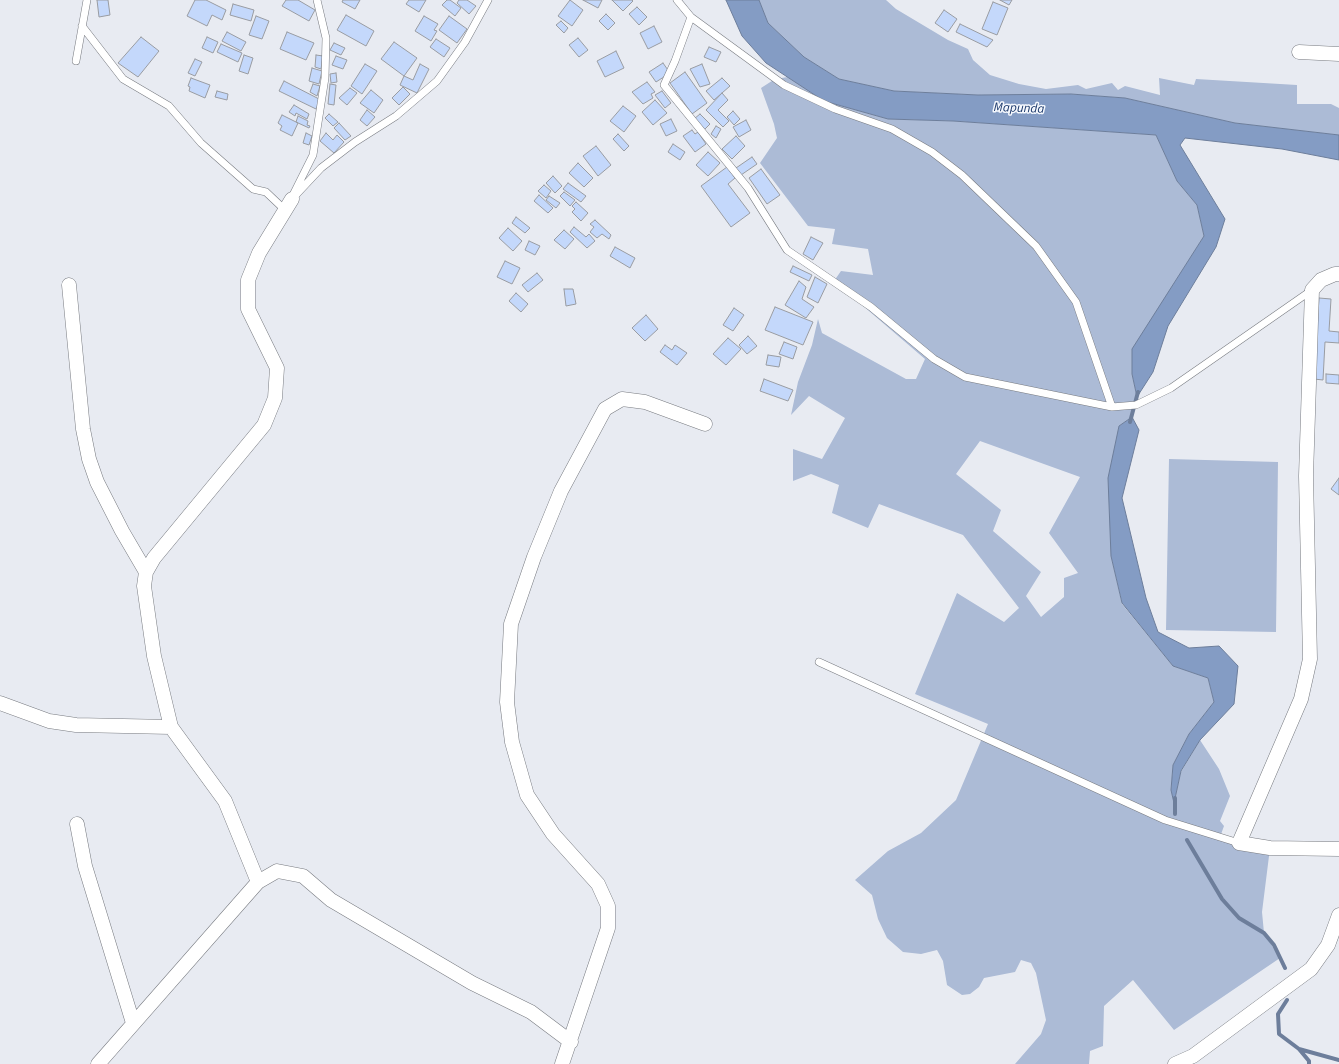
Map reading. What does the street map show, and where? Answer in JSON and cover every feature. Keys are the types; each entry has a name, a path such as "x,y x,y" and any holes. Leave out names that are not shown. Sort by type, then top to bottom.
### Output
{"street":[{"path":"1299,52 1339,54"},
{"path":"258,882 225,801 171,727 154,656 144,586 146,572 154,558 264,426 275,398 276,368 248,309 248,280 259,253 288,204"},
{"path":"1339,274 1335,274 1321,280 1312,290 1306,476 1310,659 1301,699 1240,844 1270,848 1339,849"},
{"path":"69,285 83,429 89,459 97,482 122,531 146,572"},
{"path":"562,1064 571,1042 608,928 608,906 598,884 553,834 526,795 512,742 507,702 511,624 534,557 561,491 606,409 622,399 645,402 705,424"},
{"path":"0,703 49,721 76,725 171,727"},
{"path":"77,824 85,866 133,1023"},
{"path":"98,1064 258,882 277,872 302,876 331,900 472,983 531,1012 571,1042"},
{"path":"1175,1064 1193,1056 1312,969 1328,945 1339,916"}],"lane":[{"path":"76,61 87,0"},
{"path":"288,204 313,155 326,78 326,38 317,0"},
{"path":"288,204 321,168 355,142 396,116 437,81 465,42 488,0"},
{"path":"677,0 691,17 784,85 835,109 892,129 932,152 962,175 1036,246 1076,302 1112,407"},
{"path":"691,17 675,61 664,85 748,188 787,250 871,307 934,359 964,377 1112,407 1136,405 1171,388 1312,290"},
{"path":"82,26 123,79 169,106 201,143 253,189 266,192 288,204"},
{"path":"819,662 1165,820 1240,844"}],"shaded area":[{"path":"759,0 886,0 896,9 948,40 968,49 973,60 990,75 1019,84 1046,89 1078,85 1086,89 1112,83 1118,90 1125,86 1160,95 1159,78 1194,85 1196,79 1297,85 1297,104 1331,104 1339,108 1339,135 1235,123 1125,98 1071,94 978,95 894,91 839,79 804,57 768,23"},
{"path":"788,77 824,101 888,119 953,121 1156,135 1177,181 1197,205 1204,236 1174,284 1132,374 1137,397 1132,417 1119,426 1111,556 1122,604 1173,666 1208,678 1214,702 1189,734 1173,765 1171,790 1174,802 1181,772 1200,740 1219,769 1230,796 1220,821 1224,826 1220,837 1270,848 1262,912 1264,933 1280,958 1174,1030 1133,980 1104,1006 1103,1046 1090,1051 1089,1064 1015,1064 1041,1034 1046,1020 1036,973 1031,963 1021,960 1015,972 984,978 979,987 970,994 962,995 947,985 943,961 937,950 921,954 903,952 887,938 878,919 872,895 855,880 888,851 921,833 956,800 988,724 915,694 957,593 1004,622 1019,608 963,535 879,504 868,528 832,513 839,485 811,474 793,481 793,449 822,459 845,418 809,396 791,415 798,382 812,345 818,319 822,333 906,379 916,379 925,359 834,281 841,271 873,275 868,249 832,244 835,229 808,226 760,163 777,138 774,124 761,88 775,79","holes":["980,441 1080,477 1049,533 1078,573 1064,578 1064,597 1041,617 1026,596 1041,572 993,531 1001,510 956,474"]},
{"path":"1169,459 1278,462 1276,632 1166,630"}],"water":[{"name":"Mapunda","path":"726,0 759,0 768,23 804,57 839,79 894,91 978,95 1071,94 1125,98 1235,123 1339,135 1339,160 1282,149 1185,138 1180,145 1225,219 1216,247 1168,326 1153,372 1137,397 1132,374 1132,349 1204,236 1197,205 1177,181 1156,135 953,121 888,119 824,101 766,63 742,36"},
{"path":"1132,417 1139,430 1122,498 1146,598 1158,632 1189,648 1219,646 1238,666 1234,704 1200,740 1181,771 1174,803 1171,790 1173,765 1189,734 1214,702 1208,678 1173,666 1122,603 1111,556 1108,478 1119,426"}],"building":[{"path":"97,0 108,0 110,15 99,17"},
{"path":"195,0 206,0 226,10 222,20 212,15 207,26 187,16"},
{"path":"286,0 298,0 315,10 309,21 282,6"},
{"path":"343,0 360,0 355,9 342,2"},
{"path":"409,0 426,0 419,12 406,4"},
{"path":"447,0 450,0 461,8 455,16 442,5"},
{"path":"459,0 467,0 476,6 469,14 457,3"},
{"path":"570,0 583,10 572,26 558,16"},
{"path":"583,0 602,0 598,8"},
{"path":"612,0 632,0 633,1 623,11"},
{"path":"1000,0 1012,0 1009,5"},
{"path":"993,2 1008,8 997,35 982,29"},
{"path":"233,4 254,10 251,21 230,15"},
{"path":"637,7 647,17 639,25 629,14"},
{"path":"944,10 957,19 948,32 935,23"},
{"path":"606,14 615,23 608,30 599,21"},
{"path":"346,15 374,31 366,46 337,30"},
{"path":"256,16 269,21 262,39 249,35"},
{"path":"424,16 438,24 434,30 437,31 431,41 415,31"},
{"path":"449,16 467,29 457,43 439,30"},
{"path":"561,21 568,28 564,33 556,25"},
{"path":"960,24 993,40 987,47 956,32"},
{"path":"654,26 662,42 648,49 640,33"},
{"path":"227,32 246,42 241,51 222,41"},
{"path":"287,32 314,43 306,60 280,49"},
{"path":"141,37 159,51 138,77 118,63"},
{"path":"207,37 218,42 213,53 202,48"},
{"path":"578,38 588,50 579,57 569,45"},
{"path":"436,39 450,48 444,57 430,47"},
{"path":"394,42 417,58 404,76 381,59"},
{"path":"334,43 345,48 341,55 330,50"},
{"path":"221,44 242,53 238,62 217,52"},
{"path":"709,47 721,52 716,62 704,57"},
{"path":"616,51 624,68 605,77 597,61"},
{"path":"244,55 253,58 248,74 239,71"},
{"path":"316,55 323,56 321,69 315,67"},
{"path":"336,56 347,60 343,69 332,65"},
{"path":"195,59 202,62 195,76 188,73"},
{"path":"663,63 670,73 656,82 649,72"},
{"path":"365,64 377,71 362,94 351,86"},
{"path":"420,64 429,69 417,93 400,85 404,76 413,80"},
{"path":"702,64 710,84 700,87 690,69"},
{"path":"312,68 322,71 319,84 309,81"},
{"path":"685,72 707,103 692,114 670,83"},
{"path":"336,73 337,82 331,83 330,74"},
{"path":"191,78 210,85 205,98 189,91 190,87 188,86"},
{"path":"722,78 730,86 714,100 706,91"},
{"path":"284,81 321,100 316,109 279,91"},
{"path":"647,82 655,92 651,94 653,98 643,104 632,92"},
{"path":"313,84 320,86 317,96 310,92"},
{"path":"330,84 336,85 334,105 328,104"},
{"path":"403,87 410,94 399,105 392,98"},
{"path":"350,88 357,93 347,105 339,98"},
{"path":"371,90 383,100 374,113 360,103"},
{"path":"217,91 228,94 227,100 215,97"},
{"path":"662,91 671,103 665,108 655,95"},
{"path":"722,93 728,100 718,110 729,121 723,127 706,110"},
{"path":"655,100 667,113 653,125 642,112"},
{"path":"294,105 309,114 307,119 296,113 295,116 289,112"},
{"path":"623,106 636,116 624,132 610,121"},
{"path":"367,110 375,117 367,126 360,120"},
{"path":"733,111 740,119 734,125 727,117"},
{"path":"329,114 338,122 333,126 325,118"},
{"path":"700,114 710,124 704,130 694,119"},
{"path":"282,115 298,123 292,136 280,130 282,126 278,123"},
{"path":"298,116 308,121 307,125 310,126 309,128 296,122"},
{"path":"671,119 677,131 666,136 660,124"},
{"path":"746,120 751,130 739,137 733,127"},
{"path":"339,123 351,136 345,140 334,128"},
{"path":"716,126 721,129 716,138 711,134"},
{"path":"692,130 695,134 698,132 706,144 695,152 683,136"},
{"path":"306,133 312,136 309,145 303,143"},
{"path":"326,133 333,140 337,135 344,142 334,153 320,141"},
{"path":"618,134 629,146 624,151 613,139"},
{"path":"736,136 745,146 732,159 722,149"},
{"path":"673,144 685,152 680,160 668,152"},
{"path":"596,146 611,165 598,176 583,156"},
{"path":"708,152 720,163 708,176 696,165"},
{"path":"752,157 757,164 741,175 736,168"},
{"path":"578,163 593,178 584,187 569,173"},
{"path":"727,167 735,178 728,184 750,213 731,227 701,186"},
{"path":"761,169 780,195 767,204 749,178"},
{"path":"553,176 562,186 555,193 546,183"},
{"path":"568,183 586,196 581,202 563,189"},
{"path":"544,185 551,191 546,198 538,191"},
{"path":"564,192 575,200 570,206 560,196"},
{"path":"539,195 553,208 548,213 534,201"},
{"path":"549,196 560,203 556,208 546,200"},
{"path":"576,202 588,213 581,221 572,212 575,209 572,206"},
{"path":"516,217 530,228 525,233 512,223"},
{"path":"595,220 611,235 609,239 602,234 597,238 590,232 594,227 590,224"},
{"path":"574,227 586,237 589,234 595,241 587,248 570,232"},
{"path":"508,228 522,241 513,251 499,238"},
{"path":"564,230 574,239 565,249 554,240"},
{"path":"811,237 823,243 813,260 803,254"},
{"path":"529,241 540,246 535,255 525,250"},
{"path":"615,247 635,258 630,268 610,256"},
{"path":"505,261 520,268 512,284 497,277"},
{"path":"793,266 812,275 809,281 790,272"},
{"path":"537,273 543,280 528,292 522,285"},
{"path":"815,277 827,284 818,303 807,297"},
{"path":"799,281 806,287 802,299 814,307 806,318 785,305"},
{"path":"564,289 573,289 576,304 566,306"},
{"path":"516,293 528,304 521,312 509,301"},
{"path":"1319,298 1331,299 1329,331 1339,332 1339,343 1325,342 1323,380 1314,379"},
{"path":"775,307 813,322 803,345 765,330"},
{"path":"734,308 744,315 733,331 723,325"},
{"path":"646,315 658,329 645,341 632,328"},
{"path":"748,336 757,346 747,354 739,345"},
{"path":"728,338 741,349 726,365 713,354"},
{"path":"784,342 797,347 793,359 779,354"},
{"path":"665,345 672,350 675,345 687,353 677,365 660,352"},
{"path":"768,355 781,357 779,367 766,365"},
{"path":"1326,374 1339,375 1339,384 1326,383"},
{"path":"764,379 793,390 788,401 760,391"},
{"path":"1339,478 1339,495 1331,489"}],"waterway":[{"path":"1130,422 1138,392"},
{"path":"1175,798 1175,814"},
{"path":"1187,840 1222,899 1239,918 1264,933 1274,945 1285,968"},
{"path":"1287,1000 1278,1014 1279,1034 1299,1049 1309,1061 1309,1064"},
{"path":"1299,1049 1339,1060"}]}
